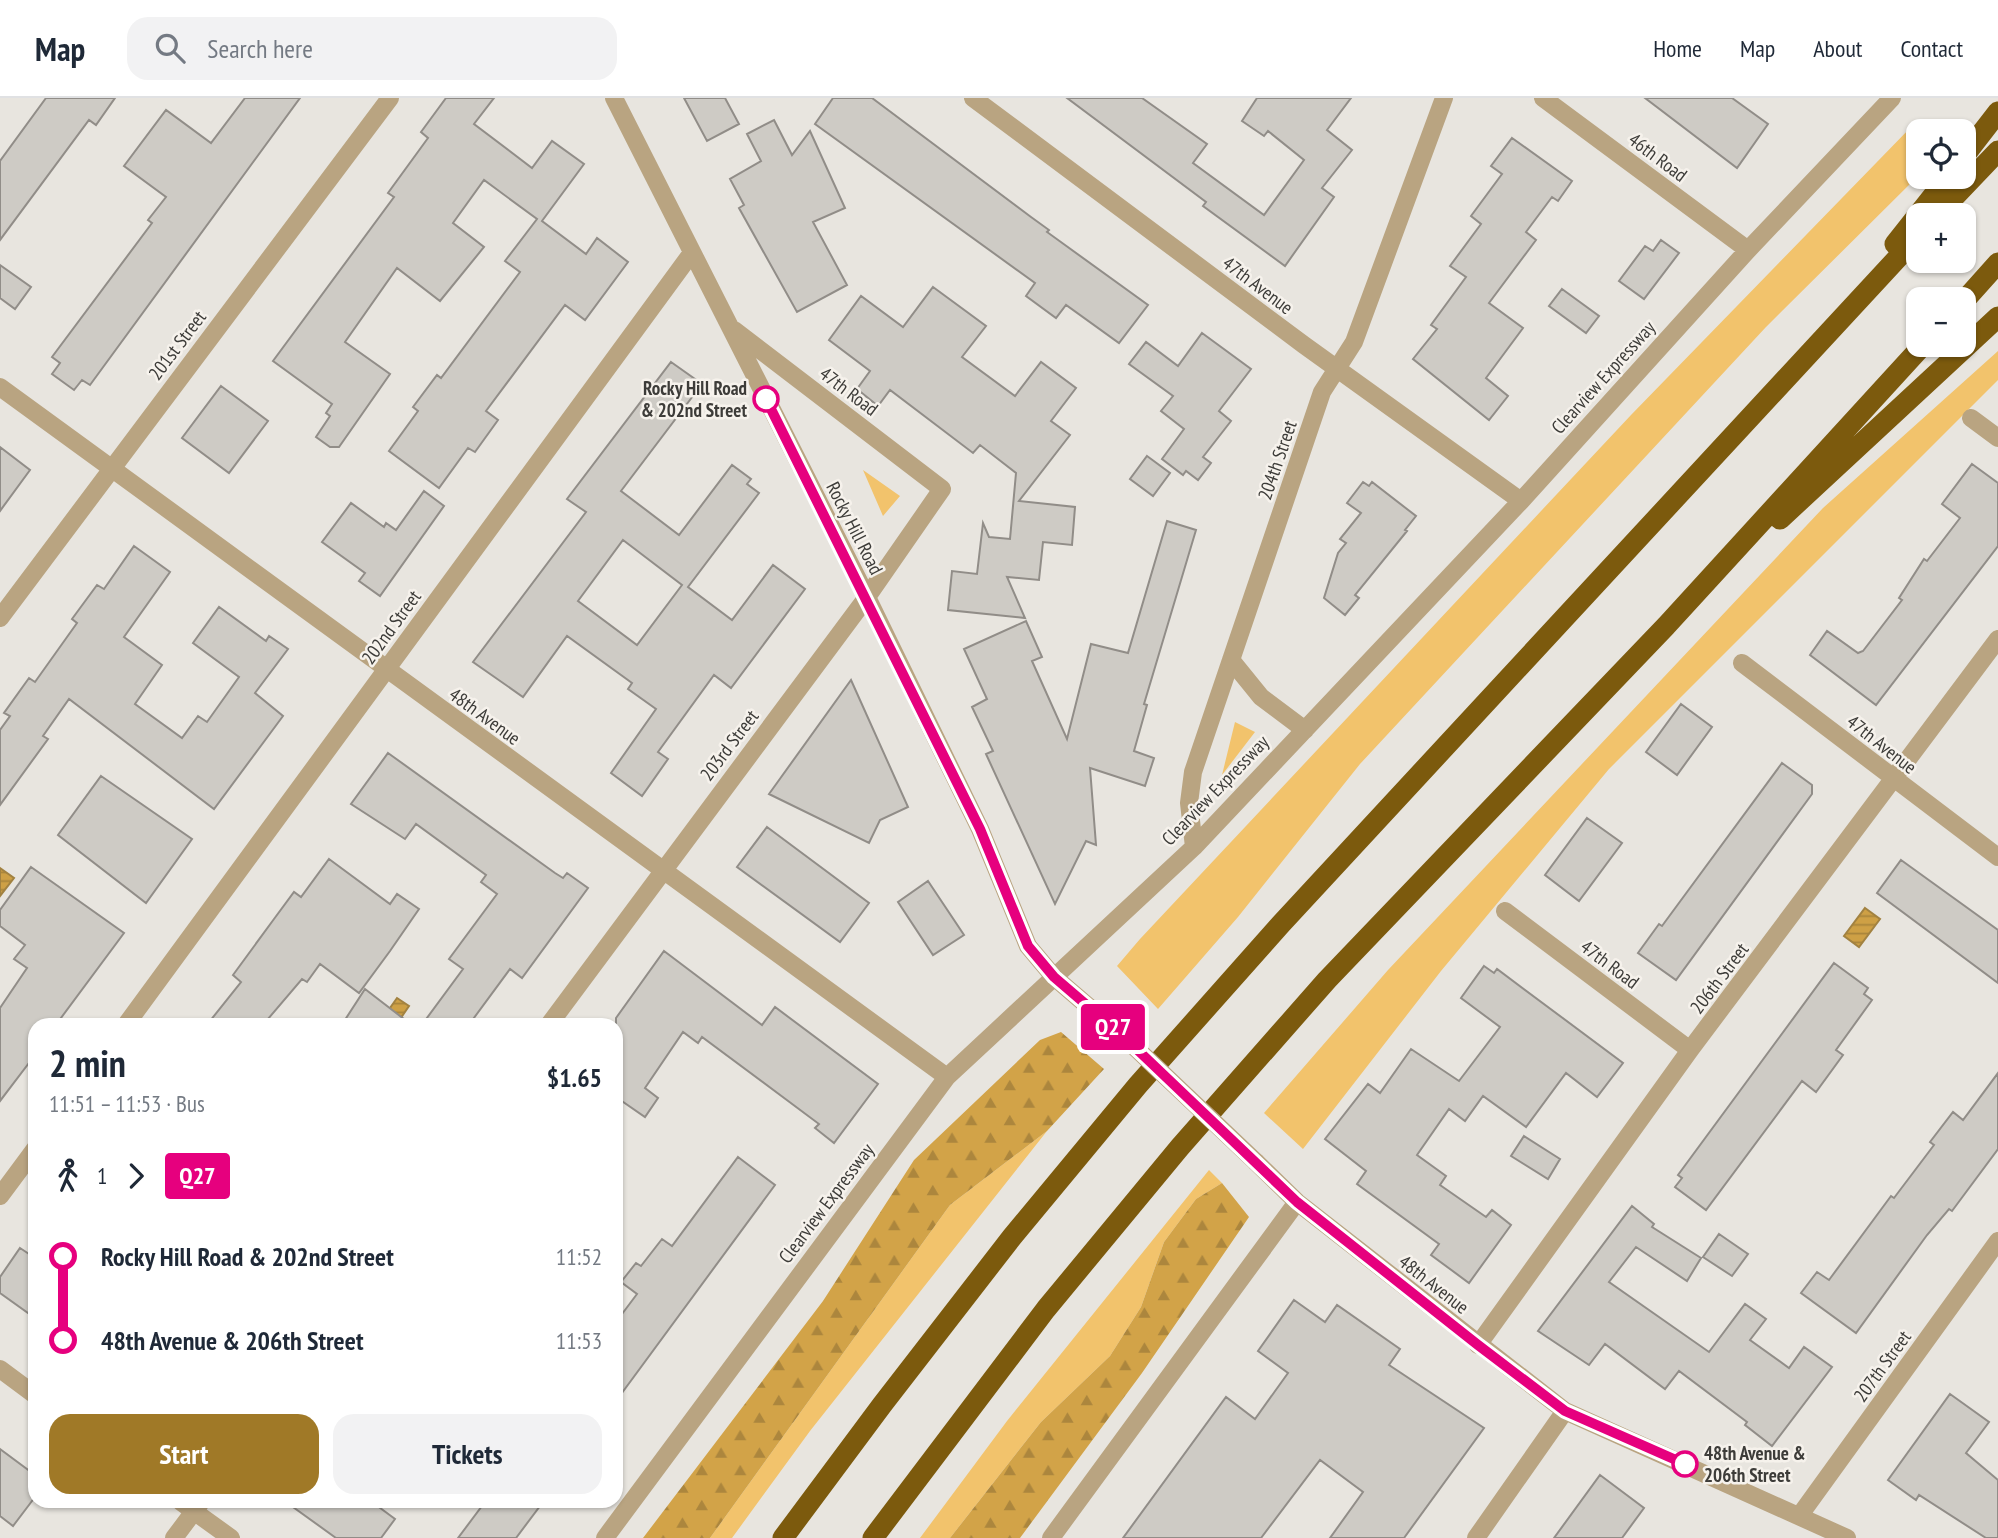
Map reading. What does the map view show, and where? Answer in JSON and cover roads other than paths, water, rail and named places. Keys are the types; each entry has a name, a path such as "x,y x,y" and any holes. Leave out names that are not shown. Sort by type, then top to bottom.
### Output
{"highway":[{"path":"1976,140 1998,112"},
{"path":"1948,203 1998,151"},
{"path":"1820,340 1939,189"},
{"path":"783,1538 1012,1237 1138,1085 1906,249"},
{"path":"1976,288 1998,263"},
{"path":"1666,626 1998,317"},
{"path":"873,1538 1046,1309 1180,1147 1327,980 1666,626 1912,357"}],"street":[{"name":"201st Street","path":"0,618 390,98"},
{"name":"Rocky Hill Road","path":"614,98 867,597 980,829 1028,946 1054,977"},
{"name":"47th Avenue","path":"973,98 1337,369 1521,501"},
{"name":"204th Street","path":"1194,847 1189,788 1231,660 1322,392 1354,342 1444,98"},
{"name":"46th Road","path":"1543,98 1748,250"},
{"name":"Clearview Expressway","path":"605,1538 947,1077 1194,847 1521,501 1748,250 1892,98"},
{"name":"202nd Street","path":"131,1018 691,254"},
{"name":"47th Road","path":"729,327 942,489"},
{"name":"48th Avenue","path":"0,387 947,1077"},
{"path":"1971,418 1998,438"},
{"name":"203rd Street","path":"554,1018 661,870 867,597 942,489"},
{"name":"206th Street","path":"1478,1345 1690,1050 1998,639"},
{"path":"1231,660 1261,697 1304,730"},
{"name":"47th Avenue","path":"1742,663 1998,857"},
{"name":"47th Road","path":"1505,911 1690,1050"},
{"name":"48th Avenue","path":"1054,977 1124,1037 1297,1202 1565,1411 1847,1538"},
{"path":"0,1196 28,1158"},
{"path":"1051,1538 1297,1202"},
{"name":"207th Street","path":"1800,1515 1998,1241"},
{"path":"0,1369 28,1390"},
{"path":"1476,1538 1565,1411"},
{"path":"174,1538 190,1508"},
{"path":"196,1508 231,1538"}],"place":[{"name":"Rocky Hill Road & 202nd Street","path":"766,399"},
{"name":"48th Avenue & 206th Street","path":"1685,1464"}]}
